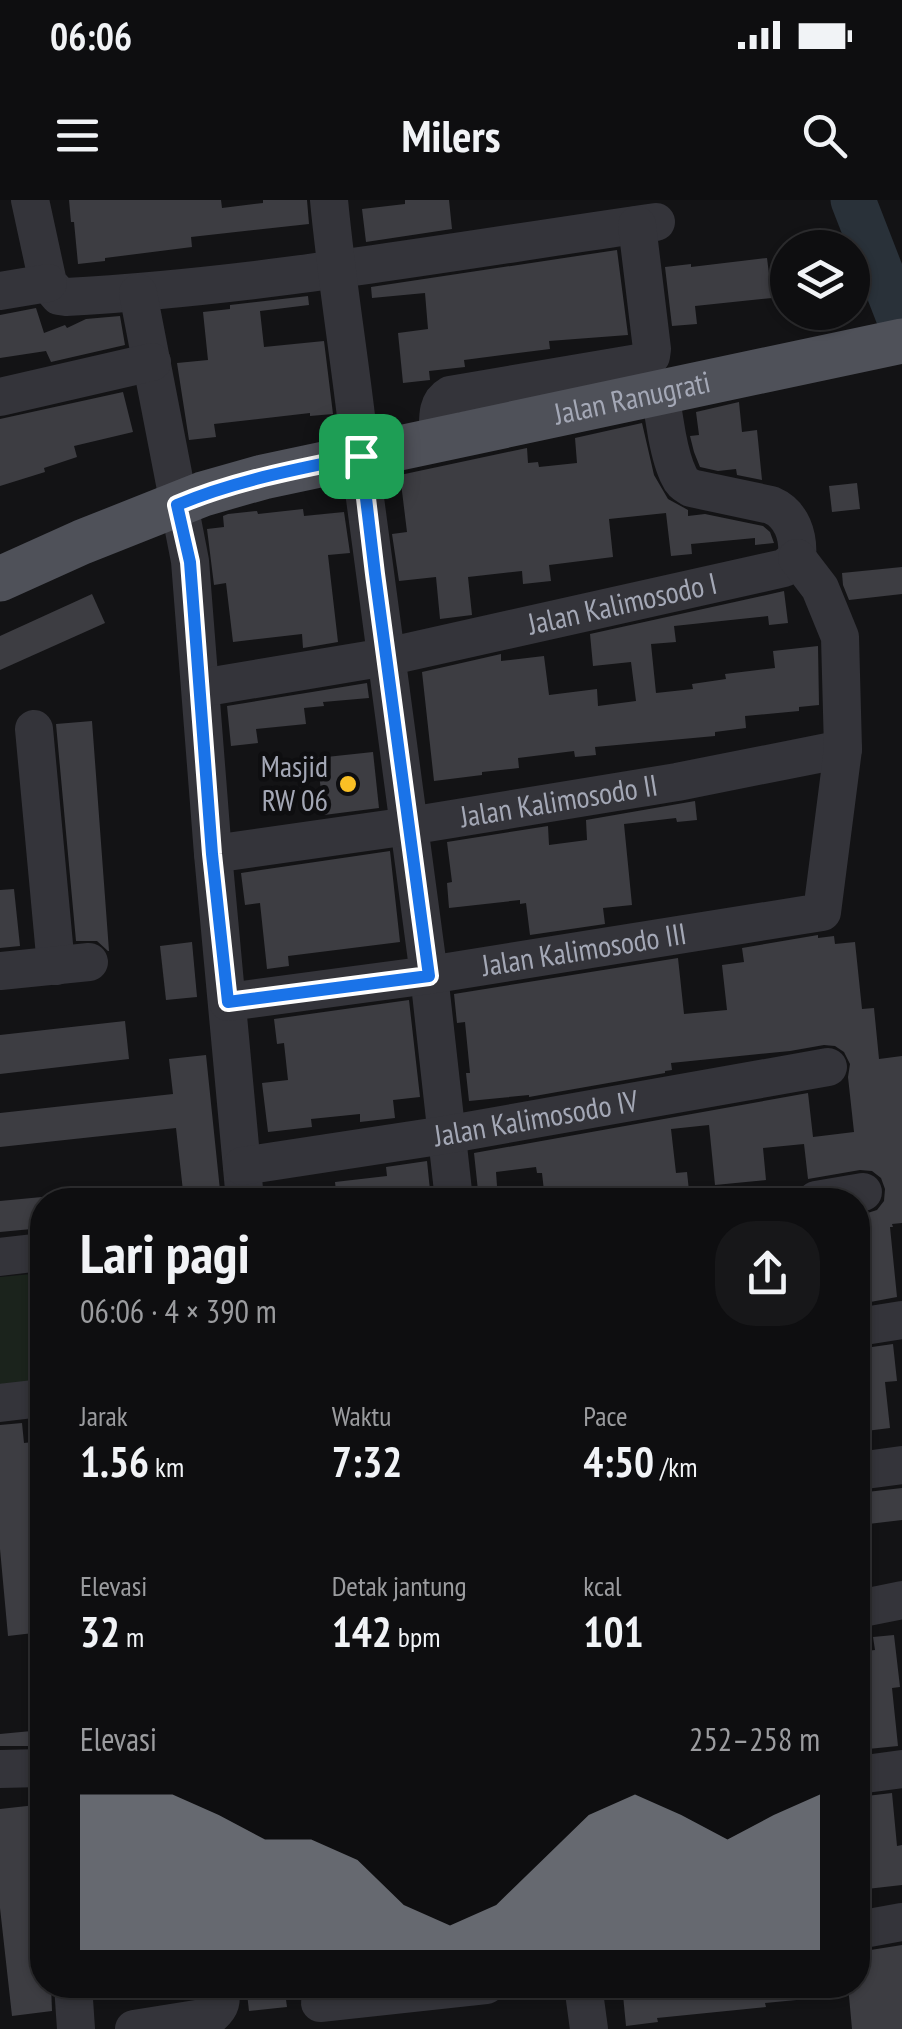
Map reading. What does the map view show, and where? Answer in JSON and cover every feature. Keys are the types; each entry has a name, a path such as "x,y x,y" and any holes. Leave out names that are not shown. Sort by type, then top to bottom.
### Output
{"main road":[{"name":"Jalan Ranugrati","path":"0,579 203,494 264,477 902,341"}],"street":[{"path":"30,200 48,283 59,296 66,297 138,293 335,268 646,223 651,356 644,362 450,395 439,407 438,440"},
{"path":"328,200 429,976 452,1188"},
{"path":"0,291 48,283"},
{"path":"138,293 190,562 212,854 244,1183"},
{"path":"0,397 152,362"},
{"path":"660,393 678,476 683,482 691,488 771,505 790,519 798,558 820,588 840,637 843,749"},
{"name":"Jalan Kalimosodo I","path":"200,688 386,657 784,568 798,558"},
{"path":"0,971 72,964 34,729"},
{"name":"Jalan Kalimosodo II","path":"212,854 677,782 843,749"},
{"name":"Jalan Kalimosodo III","path":"228,1002 429,976 822,912 843,749"},
{"name":"Jalan Kalimosodo IV","path":"244,1183 445,1135 828,1067"},
{"path":"0,1257 30,1253"},
{"path":"870,1326 902,1320"},
{"path":"0,1403 30,1399"},
{"path":"870,1469 902,1465"},
{"path":"870,1606 902,1600"},
{"path":"0,1770 30,1769"},
{"path":"870,1773 902,1769"},
{"path":"870,1928 902,1922"},
{"path":"74,1998 76,2029"},
{"path":"134,2029 209,2017 219,2010 222,1998"},
{"path":"320,2006 383,1998"},
{"path":"585,1998 589,2029"}],"shaded area":[{"path":"30,1274 30,1383 0,1386 0,1277"}],"building":[{"path":"69,200 221,200 222,208 263,200 307,200 309,224 191,237 192,247 78,264"},
{"path":"405,200 449,200 452,229 366,242 362,209 405,204"},
{"path":"617,250 628,335 549,341 550,349 464,360 465,367 429,371 430,380 403,383 398,333 428,329 425,293 372,298 371,287"},
{"path":"767,258 770,298 695,306 697,324 672,326 665,267"},
{"path":"308,296 309,305 260,311 264,347 324,341 333,414 214,424 216,437 189,440 177,363 208,360 203,312"},
{"path":"36,308 44,333 86,319 120,316 125,345 51,362 46,351 0,358 0,315"},
{"path":"123,392 133,432 74,446 77,457 0,486 0,419"},
{"path":"739,402 742,432 757,430 762,480 737,475 736,469 700,467 694,452 690,436 699,435 696,412"},
{"path":"642,423 654,475 668,499 688,510 688,516 705,514 763,526 774,543 755,545 755,538 691,544 692,554 671,556 666,513 609,519 613,557 549,565 551,581 523,584 522,571 468,577 472,615 440,619 436,577 399,581 392,534 407,532 400,475 527,448 528,463 538,462 539,467 577,463 575,438"},
{"path":"857,483 860,509 832,512 829,486"},
{"path":"303,509 304,516 344,512 350,553 328,555 338,642 303,648 302,634 233,642 226,583 214,585 207,529 224,527 223,516 228,514"},
{"path":"902,567 902,594 849,600 842,573"},
{"path":"784,591 788,623 769,625 768,616 674,626 676,642 651,644 656,693 693,689 692,684 726,679 725,674 775,668 773,651 818,646 819,705 745,716 746,728 715,732 715,736 595,747 596,755 575,757 574,751 518,758 519,768 434,781 422,672 501,654 501,661 544,656 549,695 597,689 598,706 636,701 631,662 593,666 590,634"},
{"path":"92,594 105,623 0,670 0,636"},
{"path":"367,683 369,698 323,702 324,706 304,708 306,724 256,729 258,743 231,746 227,706"},
{"path":"92,721 109,951 97,941 76,941 56,724"},
{"name":"Masjid RW 06","path":"373,752 379,808 324,815 317,758"},
{"path":"695,801 697,820 677,822 676,818 624,824 632,905 603,908 605,924 530,935 526,903 520,904 520,900 449,908 447,883 452,882 447,842 548,826 549,845 587,840 586,820"},
{"path":"390,851 400,942 288,956 289,966 267,969 260,903 245,905 241,873"},
{"path":"14,889 20,946 0,948 0,890"},
{"path":"818,935 834,936 835,944 855,942 862,1009 874,1008 879,1059 902,1056 902,1223 890,1227 897,1297 870,1302 870,1212 884,1201 881,1178 872,1171 860,1170 808,1179 804,1144 763,1148 766,1180 715,1185 709,1125 671,1129 676,1173 687,1172 689,1188 544,1188 542,1173 537,1173 536,1167 496,1172 497,1188 478,1188 474,1153 808,1093 813,1137 854,1132 850,1064 844,1052 824,1045 671,1063 672,1070 665,1073 529,1097 469,1101 465,1022 457,1023 454,994 678,958 684,1014 727,1010 722,965 744,962 742,948"},
{"path":"192,942 197,997 166,1000 160,946"},
{"path":"409,1000 420,1097 393,1100 395,1118 360,1122 360,1114 311,1119 312,1127 268,1132 262,1083 288,1080 284,1043 277,1044 274,1019"},
{"path":"125,1021 129,1059 0,1074 0,1035"},
{"path":"206,1055 220,1188 183,1188 176,1128 0,1147 0,1113 173,1094 169,1059"},
{"path":"427,1161 430,1188 336,1188 335,1182 387,1176 386,1167"},
{"path":"30,1198 30,1229 0,1232 0,1201"},
{"path":"893,1344 897,1381 885,1382 890,1428 870,1430 870,1347"},
{"path":"22,1423 24,1443 30,1442 30,1633 8,1636 0,1549 0,1425"},
{"path":"902,1488 902,1520 870,1524 870,1492"},
{"path":"894,1635 900,1687 892,1688 898,1746 870,1749 870,1651 875,1650 873,1637"},
{"path":"30,1731 30,1746 0,1746 0,1734"},
{"path":"892,1793 897,1846 902,1845 902,1885 870,1889 870,1796"},
{"path":"30,1806 30,1998 52,1998 52,2011 12,2016 0,1908 0,1809"},
{"path":"902,1945 902,2029 852,2029 849,1998 870,1998 870,1950"},
{"path":"248,1998 286,1998 287,2007 249,2011"},
{"path":"623,1998 807,1998 765,2003 766,2007 657,2018 658,2022 626,2026"}],"waterway":[{"path":"853,200 902,326"}],"place":[{"name":"Masjid RW 06","path":"348,784"}],"route":[{"path":"361,456 429,976 228,1002 212,854 190,562 177,505 264,477 361,456"}]}
